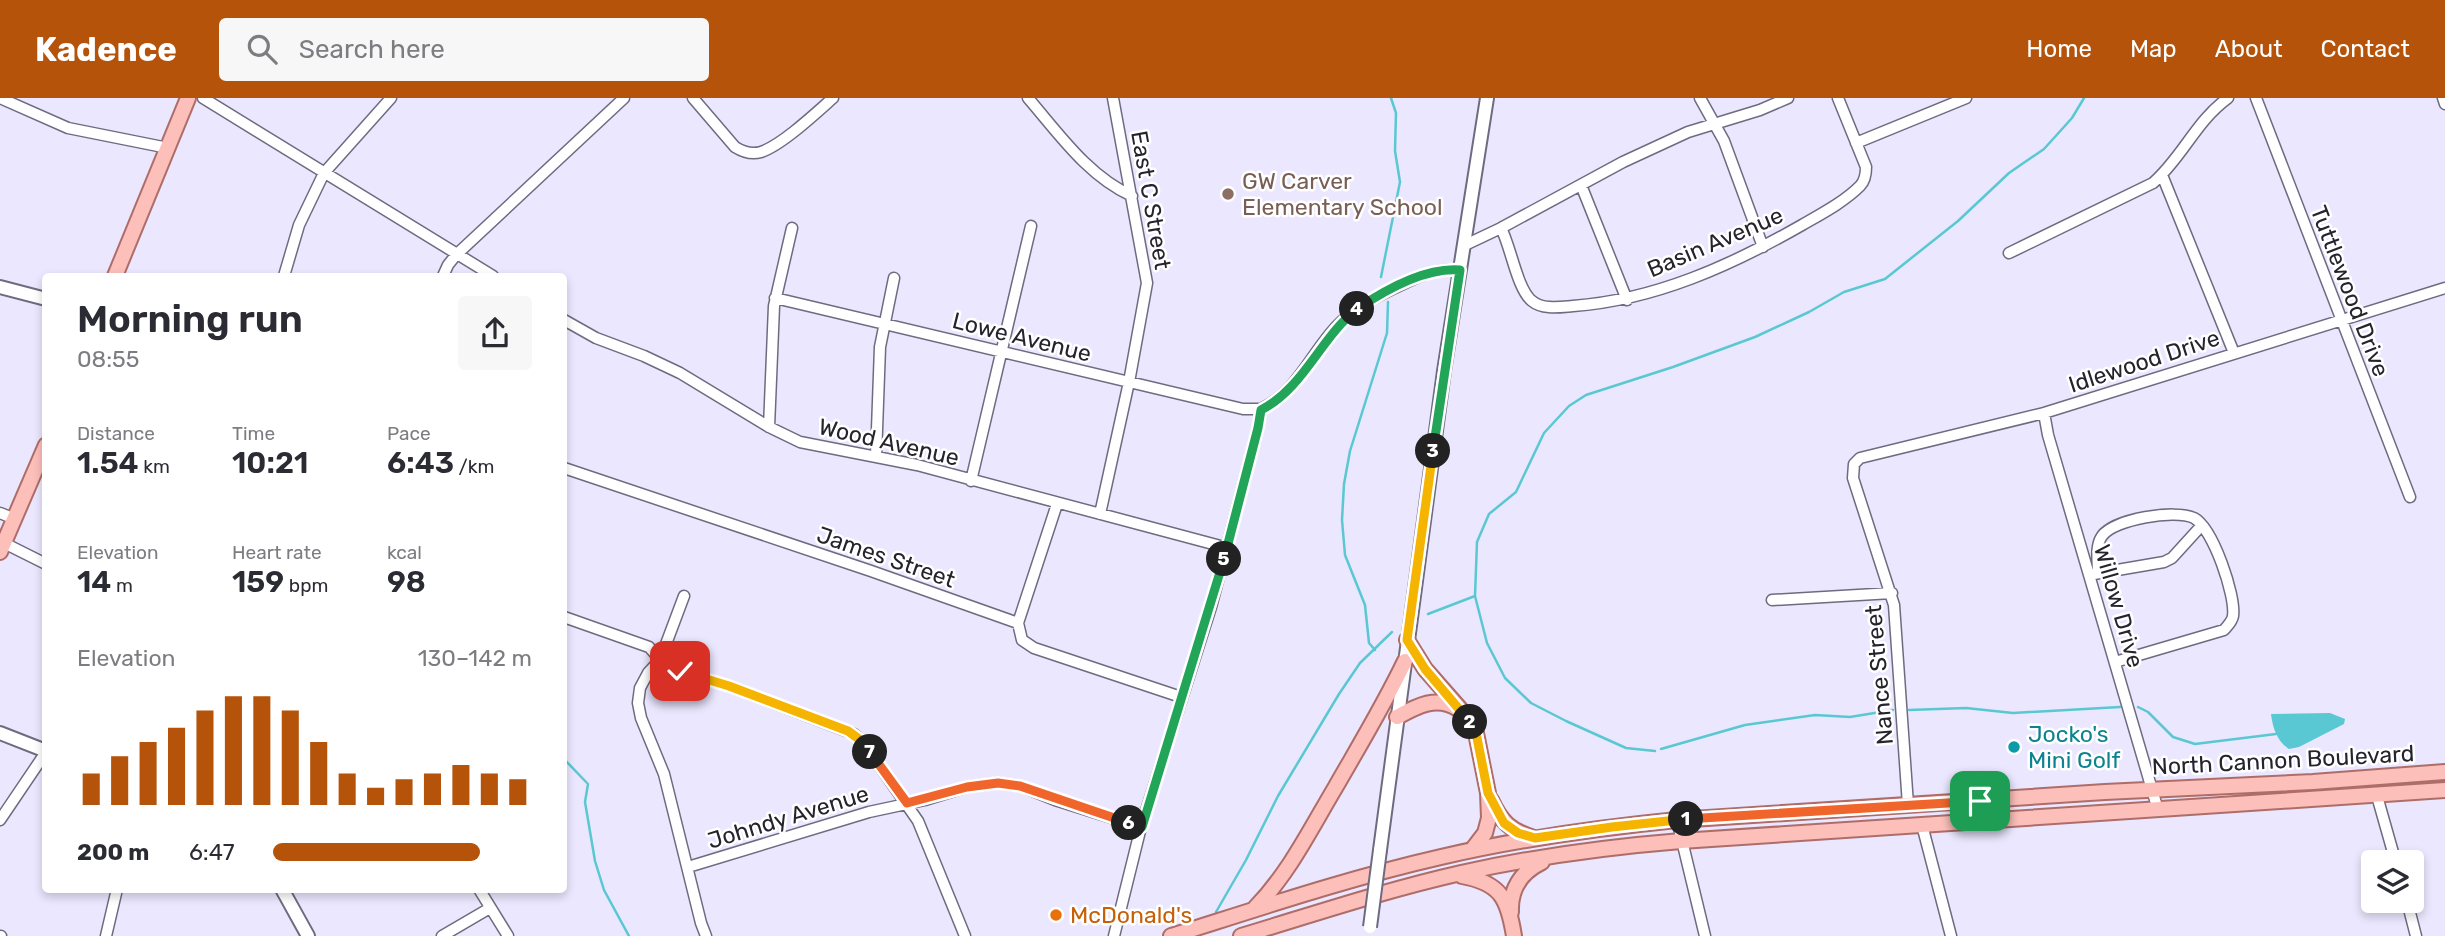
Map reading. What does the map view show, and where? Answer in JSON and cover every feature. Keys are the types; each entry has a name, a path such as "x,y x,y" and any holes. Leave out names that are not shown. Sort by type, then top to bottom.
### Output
{"main road":[{"path":"116,273 188,98"},
{"path":"1369,932 1444,371 1487,98"},
{"path":"0,287 42,298"},
{"path":"2,547 42,455"},
{"path":"1407,640 1425,669 1462,712 1476,733 1488,793 1488,826 1472,850"},
{"path":"1252,911 1288,867 1405,662"},
{"path":"1397,717 1419,706 1436,702 1446,703 1462,712"},
{"path":"0,733 42,750"},
{"name":"North Cannon Boulevard","path":"1171,936 1337,884 1472,850 1535,838 1676,820 2445,772"},
{"name":"North Cannon Boulevard","path":"1241,936 1450,876 1563,855 1681,841 2445,790"},
{"path":"1488,793 1504,823 1518,833 1535,838"},
{"path":"1514,936 1512,895 1521,877 1540,863 1563,855"},
{"path":"1450,876 1475,879 1494,887 1503,897 1512,921"},
{"path":"284,893 307,936"},
{"path":"1275,936 1286,925 1302,917"}],"street":[{"path":"0,98 68,128 168,148"},
{"path":"203,98 488,273"},
{"path":"285,273 299,225 324,173 391,98"},
{"path":"444,273 456,255 624,98"},
{"path":"693,98 735,147 742,152 751,153 770,147 833,98"},
{"path":"1028,98 1091,170 1104,182 1132,197"},
{"name":"East C Street","path":"1100,514 1147,283 1113,98"},
{"path":"1700,98 1724,141 1763,247"},
{"path":"1463,246 1623,162 1688,132 1760,110 1788,98"},
{"name":"Basin Avenue","path":"1501,228 1509,244 1522,288 1533,302 1542,306 1559,307 1627,300 1688,280 1763,247 1823,213 1861,185 1866,176 1866,167 1839,98"},
{"path":"1856,143 1966,98"},
{"path":"2009,253 2153,183 2199,126 2228,98"},
{"name":"Tuttlewood Drive","path":"2256,98 2410,497"},
{"path":"2443,98 2445,104"},
{"path":"2162,175 2234,352"},
{"path":"1581,185 1627,300"},
{"path":"971,481 1031,226"},
{"path":"769,427 775,298 792,228"},
{"path":"1114,936 1142,827 1227,548 1261,410 1288,391 1335,328 1358,308 1425,274 1438,270 1460,270"},
{"path":"876,457 880,347 894,278"},
{"name":"Idlewood Drive","path":"1854,464 1860,458 1878,452 2044,413 2445,288"},
{"name":"Lowe Avenue","path":"775,298 1243,409 1261,410"},
{"name":"Wood Avenue","path":"567,322 596,338 680,373 769,427 800,442 917,465 1227,548"},
{"name":"Willow Drive","path":"2044,413 2048,435 2094,574 2115,662 2158,810"},
{"name":"Nance Street","path":"1854,464 1853,478 1892,593 1908,805"},
{"name":"James Street","path":"567,469 1018,623"},
{"path":"1057,504 1018,623 1022,640 1034,648 1181,697"},
{"path":"0,513 15,519"},
{"path":"2115,662 2217,633 2231,622 2234,614 2223,568 2202,525 2187,516 2156,516 2130,521 2106,530 2098,546 2094,574 2164,562 2172,558 2202,525"},
{"path":"2,547 42,562"},
{"path":"1772,600 1892,593"},
{"path":"684,596 660,660 644,681 638,703 641,718 664,774 706,936"},
{"path":"567,618 649,648 664,664 680,671 729,686 854,734 863,742 907,803 924,832 965,936"},
{"path":"0,820 42,758"},
{"name":"Johndy Avenue","path":"688,867 869,812 967,787 998,783 1020,786 1055,800 1142,827"},
{"path":"2377,796 2392,850"},
{"path":"1676,820 1704,936"},
{"path":"1922,825 1951,936"},
{"path":"106,936 116,893"},
{"path":"481,893 508,936"},
{"path":"442,936 490,908"},
{"path":"2410,913 2416,936"}],"water":[{"path":"2330,713 2345,719 2344,724 2299,747 2289,749 2276,734 2271,714"}],"waterway":[{"path":"1381,277 1400,182 1395,151 1396,113 1391,98"},
{"path":"1655,751 1626,748 1566,721 1531,703 1505,678 1487,643 1475,596 1477,542 1489,514 1516,492 1544,433 1569,406 1586,395 1755,337 1844,292 1885,279 1958,221 2009,173 2044,149 2072,118 2084,98"},
{"path":"1375,650 1369,643 1365,605 1345,555 1342,520 1344,484 1350,451 1387,333 1388,302"},
{"path":"1428,614 1475,596"},
{"path":"1216,912 1278,796 1339,694 1360,663 1392,632"},
{"path":"1909,710 1966,708 2013,713 2120,707"},
{"path":"2138,707 2148,712 2173,737 2195,744 2276,734"},
{"path":"1661,749 1745,725 1815,715 1850,717 1893,710"},
{"path":"567,762 588,784 585,802 595,861 604,890 629,936"}],"place":[{"name":"GW Carver Elementary School","path":"1228,194"},
{"name":"Jocko's Mini Golf","path":"2014,747"},
{"name":"McDonald's","path":"1056,915"}],"route":[{"path":"680,671 729,686 854,734 863,742 907,803 967,787 998,783 1020,786 1055,800 1142,827 1211,607 1261,410 1288,391 1335,328 1358,308 1425,274 1438,270 1460,270 1407,640 1425,669 1473,726 1488,793 1504,823 1518,833 1535,838 1676,820 1980,801"}]}
